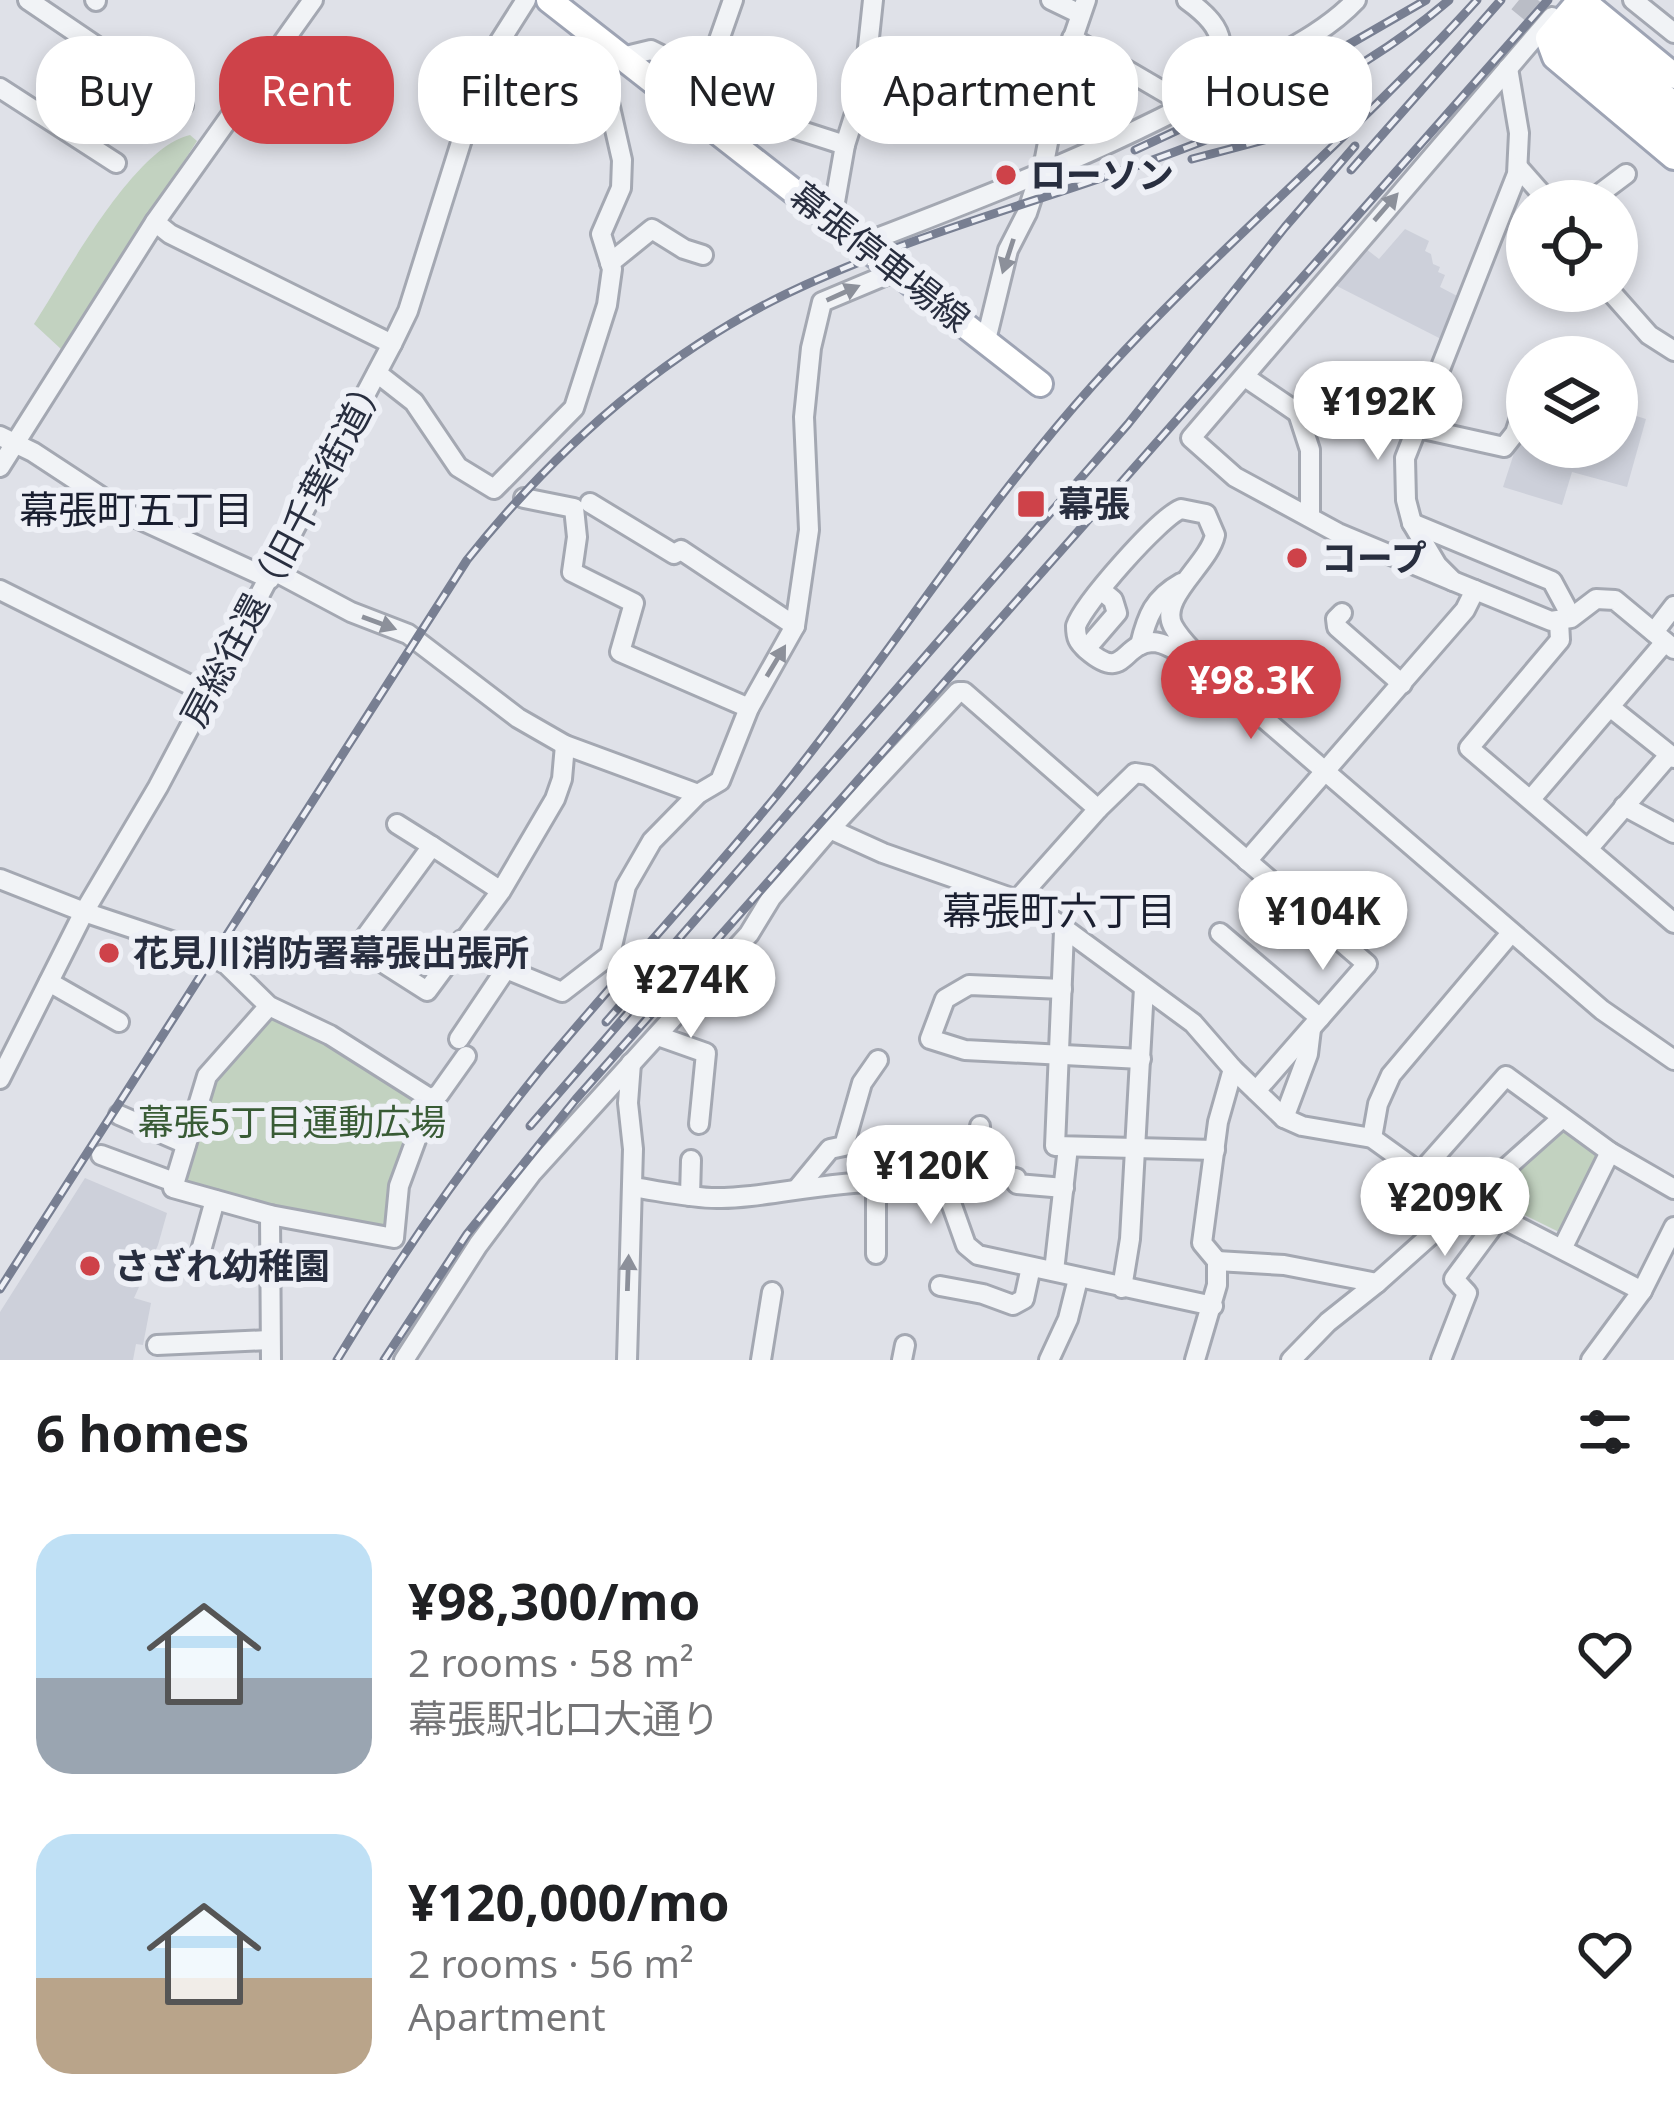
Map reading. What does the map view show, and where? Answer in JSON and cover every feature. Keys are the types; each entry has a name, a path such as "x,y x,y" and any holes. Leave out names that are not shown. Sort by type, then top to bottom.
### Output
{"main road":[{"name":"幕張停車場線","path":"549,0 595,36"},
{"path":"1674,76 1584,2 1548,38 1555,57 1674,157"},
{"path":"1568,19 1674,105"},
{"path":"1568,19 1674,130"},
{"name":"幕張停車場線","path":"621,56 1040,384"}],"street":[{"path":"28,0 81,36"},
{"path":"0,467 8,440 313,0"},
{"name":"房総往還（旧千葉街道）","path":"0,1079 84,912 208,694 392,344 408,311 486,63 526,0"},
{"path":"720,36 733,0"},
{"path":"832,218 845,145 864,85 873,0"},
{"path":"1051,0 1083,7 1073,36"},
{"path":"1186,0 1210,16 1220,36"},
{"path":"1308,36 1356,0"},
{"path":"1633,0 1674,34"},
{"path":"1568,19 1508,68 1190,438 1235,477 1338,533 1474,590 1563,614 1608,598 1664,641"},
{"path":"1453,581 1433,561 1412,523 1404,478 1417,422 1510,198 1518,167 1518,121 1508,68"},
{"path":"0,88 116,163"},
{"path":"864,243 1040,175 1162,121"},
{"path":"817,136 845,145"},
{"path":"377,373 415,402 458,467 494,489 499,487 574,408 607,305 610,263 601,234 621,188 618,144"},
{"path":"986,340 1008,250 1040,175 1047,144"},
{"path":"1518,167 1529,180"},
{"path":"1618,180 1626,174"},
{"path":"155,222 170,234 392,344"},
{"path":"610,263 652,230 703,255"},
{"path":"462,940 506,969 562,992 610,955 626,886 652,841 698,794 720,782 749,708 795,626 808,551 804,417 822,302 896,271"},
{"path":"1629,312 1649,335 1674,351"},
{"path":"1245,376 1298,413 1310,450 1310,516"},
{"path":"1298,413 1389,406 1417,422 1506,444"},
{"path":"8,440 126,513 408,634 518,718 565,745 698,794"},
{"path":"524,498 574,508 577,536 572,572 634,603 620,652 749,708"},
{"path":"590,503 674,554 681,550 795,626"},
{"path":"1190,578 1160,597 1145,618 1140,645 1118,664 1086,650 1076,635 1076,626 1101,590 1171,513 1190,508 1206,514 1216,535 1210,554 1171,604 1171,622 1210,671"},
{"path":"1412,523 1552,581 1563,614 1560,640 1469,748 1674,923"},
{"path":"0,590 208,694"},
{"path":"1086,650 1117,613 1113,600 1101,590"},
{"path":"1247,862 1465,610 1474,590"},
{"path":"1531,800 1664,641 1674,606"},
{"path":"1342,613 1337,627 1402,684"},
{"path":"1140,645 1166,645 1210,671 1602,1010 1674,1060"},
{"path":"404,1360 478,1245 531,1174 748,934 771,898 830,830 958,692 964,692 1098,809"},
{"path":"1588,849 1672,756 1610,707"},
{"path":"432,847 358,947 427,991 501,891 556,799 565,745"},
{"path":"1017,899 1098,809 1135,773 1144,773 1367,964 1256,1091"},
{"path":"1624,806 1674,833"},
{"path":"397,824 501,891"},
{"path":"830,830 1046,914 1064,932 1193,1023 1283,1118 1302,1126 1372,1138 1465,1205 1478,1206 1563,1247 1642,1291"},
{"path":"0,879 201,951 226,964 268,1006 330,1035 431,1099"},
{"path":"1064,932 1055,1146 1215,1150"},
{"path":"1372,1138 1389,1078 1460,1005 1511,933"},
{"path":"1220,934 1316,1023"},
{"path":"100,1155 215,1200 394,1238 399,1186 431,1099 439,1094 506,969"},
{"path":"49,982 118,1022"},
{"path":"1062,989 969,986 945,999 927,1046 1142,1058"},
{"path":"1122,1288 1144,988"},
{"path":"165,1211 207,1076 268,1006"},
{"path":"1283,1118 1316,1023"},
{"path":"658,1036 706,1053 699,1124"},
{"path":"797,1189 830,1149 844,1146 862,1082 878,1060"},
{"path":"627,1360 631,1063"},
{"path":"1195,1360 1213,1306 1217,1262 1202,1243 1218,1122 1233,1069"},
{"path":"1421,1172 1505,1076 1610,1152 1674,1189"},
{"path":"119,1115 186,1144"},
{"path":"1291,1360 1328,1322 1561,1119"},
{"path":"980,1126 978,1171 1016,1178 1017,1184 1064,1188"},
{"path":"1054,1271 1068,1147"},
{"path":"1563,1247 1610,1152"},
{"path":"690,1196 691,1160"},
{"path":"632,1187 690,1196 759,1196 831,1183 876,1183 940,1192 953,1204 972,1252 1213,1306"},
{"path":"876,1183 876,1254"},
{"path":"214,1271 196,1265 215,1200"},
{"path":"157,1345 270,1350 270,1215"},
{"path":"1441,1360 1467,1293 1454,1279 1500,1217"},
{"path":"1591,1360 1642,1291 1674,1227"},
{"path":"1217,1262 1284,1264 1377,1283"},
{"path":"940,1286 1013,1305 1024,1299 1031,1267"},
{"path":"1049,1360 1068,1319 1078,1279"},
{"path":"761,1360 772,1292"}],"shaded area":[{"path":"1405,229 1429,241 1425,251 1445,275 1440,287 1461,298 1443,340 1329,282 1361,245 1379,259"},
{"path":"1638,417 1646,419 1638,448"},
{"path":"1509,468 1632,468 1627,487 1572,472 1562,505 1503,487"},
{"name":"さざれ幼稚園","path":"85,1178 167,1213 134,1298 151,1303 143,1345 136,1344 133,1360 0,1360 0,1312"}],"green space":[{"path":"197,141 62,350 34,324 103,216 146,163 168,145"},
{"name":"幕張5丁目運動広場","path":"277,1015 422,1096 386,1233 182,1186 210,1078"},
{"path":"1563,1129 1598,1157 1563,1230 1557,1231 1486,1196"}],"tunnel":[{"path":"1519,0 1563,36"}],"railway":[{"path":"1135,150 1296,75 1426,0"},
{"path":"0,1289 467,560 536,481 612,409 695,346 786,294 870,258 1214,137 1297,100 1376,55 1449,0"},
{"path":"337,1360 409,1248 513,1105 777,795 1051,434 1139,335 1477,0"},
{"path":"1351,170 1501,0"},
{"path":"384,1360 467,1234 576,1099 1548,0"},
{"path":"1192,159 1249,144"},
{"path":"606,1022 1128,424 1355,146"},
{"path":"530,1126 628,1013"}],"place":[{"name":"ローソン","path":"1006,175"},
{"name":"幕張","path":"1031,504"},
{"name":"コープ","path":"1297,558"},
{"name":"花見川消防署幕張出張所","path":"109,953"},
{"name":"さざれ幼稚園","path":"90,1266"}],"district":[{"name":"幕張町五丁目","path":"136,510"},
{"name":"幕張町六丁目","path":"1059,911"}]}
